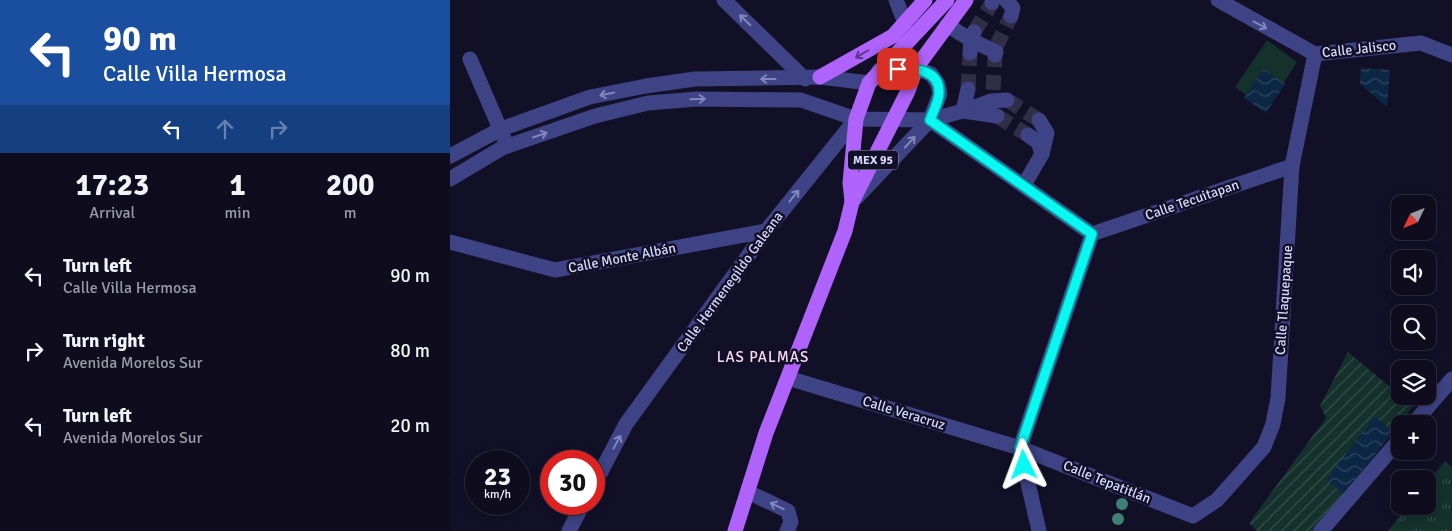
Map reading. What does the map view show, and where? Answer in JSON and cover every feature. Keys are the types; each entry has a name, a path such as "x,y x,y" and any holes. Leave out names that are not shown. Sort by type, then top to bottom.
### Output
{"main road":[{"path":"812,78 886,40 905,23 925,0"},
{"name":"MEX 95","path":"852,202 850,183 856,119 869,83 879,70 947,0"},
{"name":"MEX 95","path":"735,531 766,434 845,232 852,202 894,118 916,68 966,0"}],"street":[{"path":"724,0 812,78"},
{"path":"896,0 905,23"},
{"name":"Calle Jalisco","path":"1218,0 1314,54 1421,43 1452,55"},
{"path":"997,1 1013,8 1011,16"},
{"path":"947,25 972,42 996,51"},
{"name":"Calle Tlaquepaque","path":"1193,516 1217,500 1264,447 1273,424 1278,398 1292,166 1314,54"},
{"path":"470,59 501,128 507,146"},
{"path":"852,202 930,120 940,94 938,84 931,74 916,68 879,70"},
{"path":"452,149 501,128 590,97 646,86 695,79 812,78 869,83"},
{"path":"963,111 968,89"},
{"path":"450,179 507,146 595,116 648,103 677,100 801,100 856,119 894,118 930,120 963,111 992,96 1007,100"},
{"path":"963,111 998,116"},
{"name":"Calle Hermenegildo Galeana","path":"605,463 626,424 766,231 856,119"},
{"path":"930,120 1092,234 1020,448 1039,531"},
{"path":"1024,185 1042,154 1047,133 1039,120"},
{"path":"1028,134 1038,142 1042,154"},
{"name":"Calle Tecuitapan","path":"1092,234 1292,166"},
{"name":"Calle Monte Albán","path":"450,242 555,270 766,231"},
{"name":"Calle Veracruz","path":"788,378 1020,448"},
{"path":"1421,415 1452,379"},
{"name":"Calle Tepatitlán","path":"1020,448 1193,516"},
{"path":"1321,531 1391,449"},
{"path":"748,492 788,511 791,522 787,531"},
{"path":"569,531 577,515"}],"green space":[{"path":"1267,40 1297,62 1267,110 1235,87"},
{"path":"1348,352 1391,388 1391,405 1413,406 1406,415 1391,415 1391,434 1315,531 1257,531 1249,523 1326,418 1320,406"},
{"path":"1445,461 1452,467 1452,531 1388,531 1401,515 1436,515 1436,472"}],"water":[{"path":"1361,68 1390,70 1387,107 1360,84"},
{"path":"1263,69 1285,84 1266,113 1244,98"},
{"path":"1375,416 1391,430 1391,435 1344,494 1326,480"}],"tunnel":[{"path":"974,32 992,3"},
{"path":"996,47 1011,16"},
{"path":"968,89 970,53"},
{"path":"993,90 995,55"},
{"path":"1007,100 1039,120"},
{"path":"997,116 1028,135"}],"district":[{"name":"LAS PALMAS","path":"763,357"}],"route":[{"path":"898,69 916,68 931,74 938,84 940,94 930,120 1092,234 1020,448 1024,465"}]}
